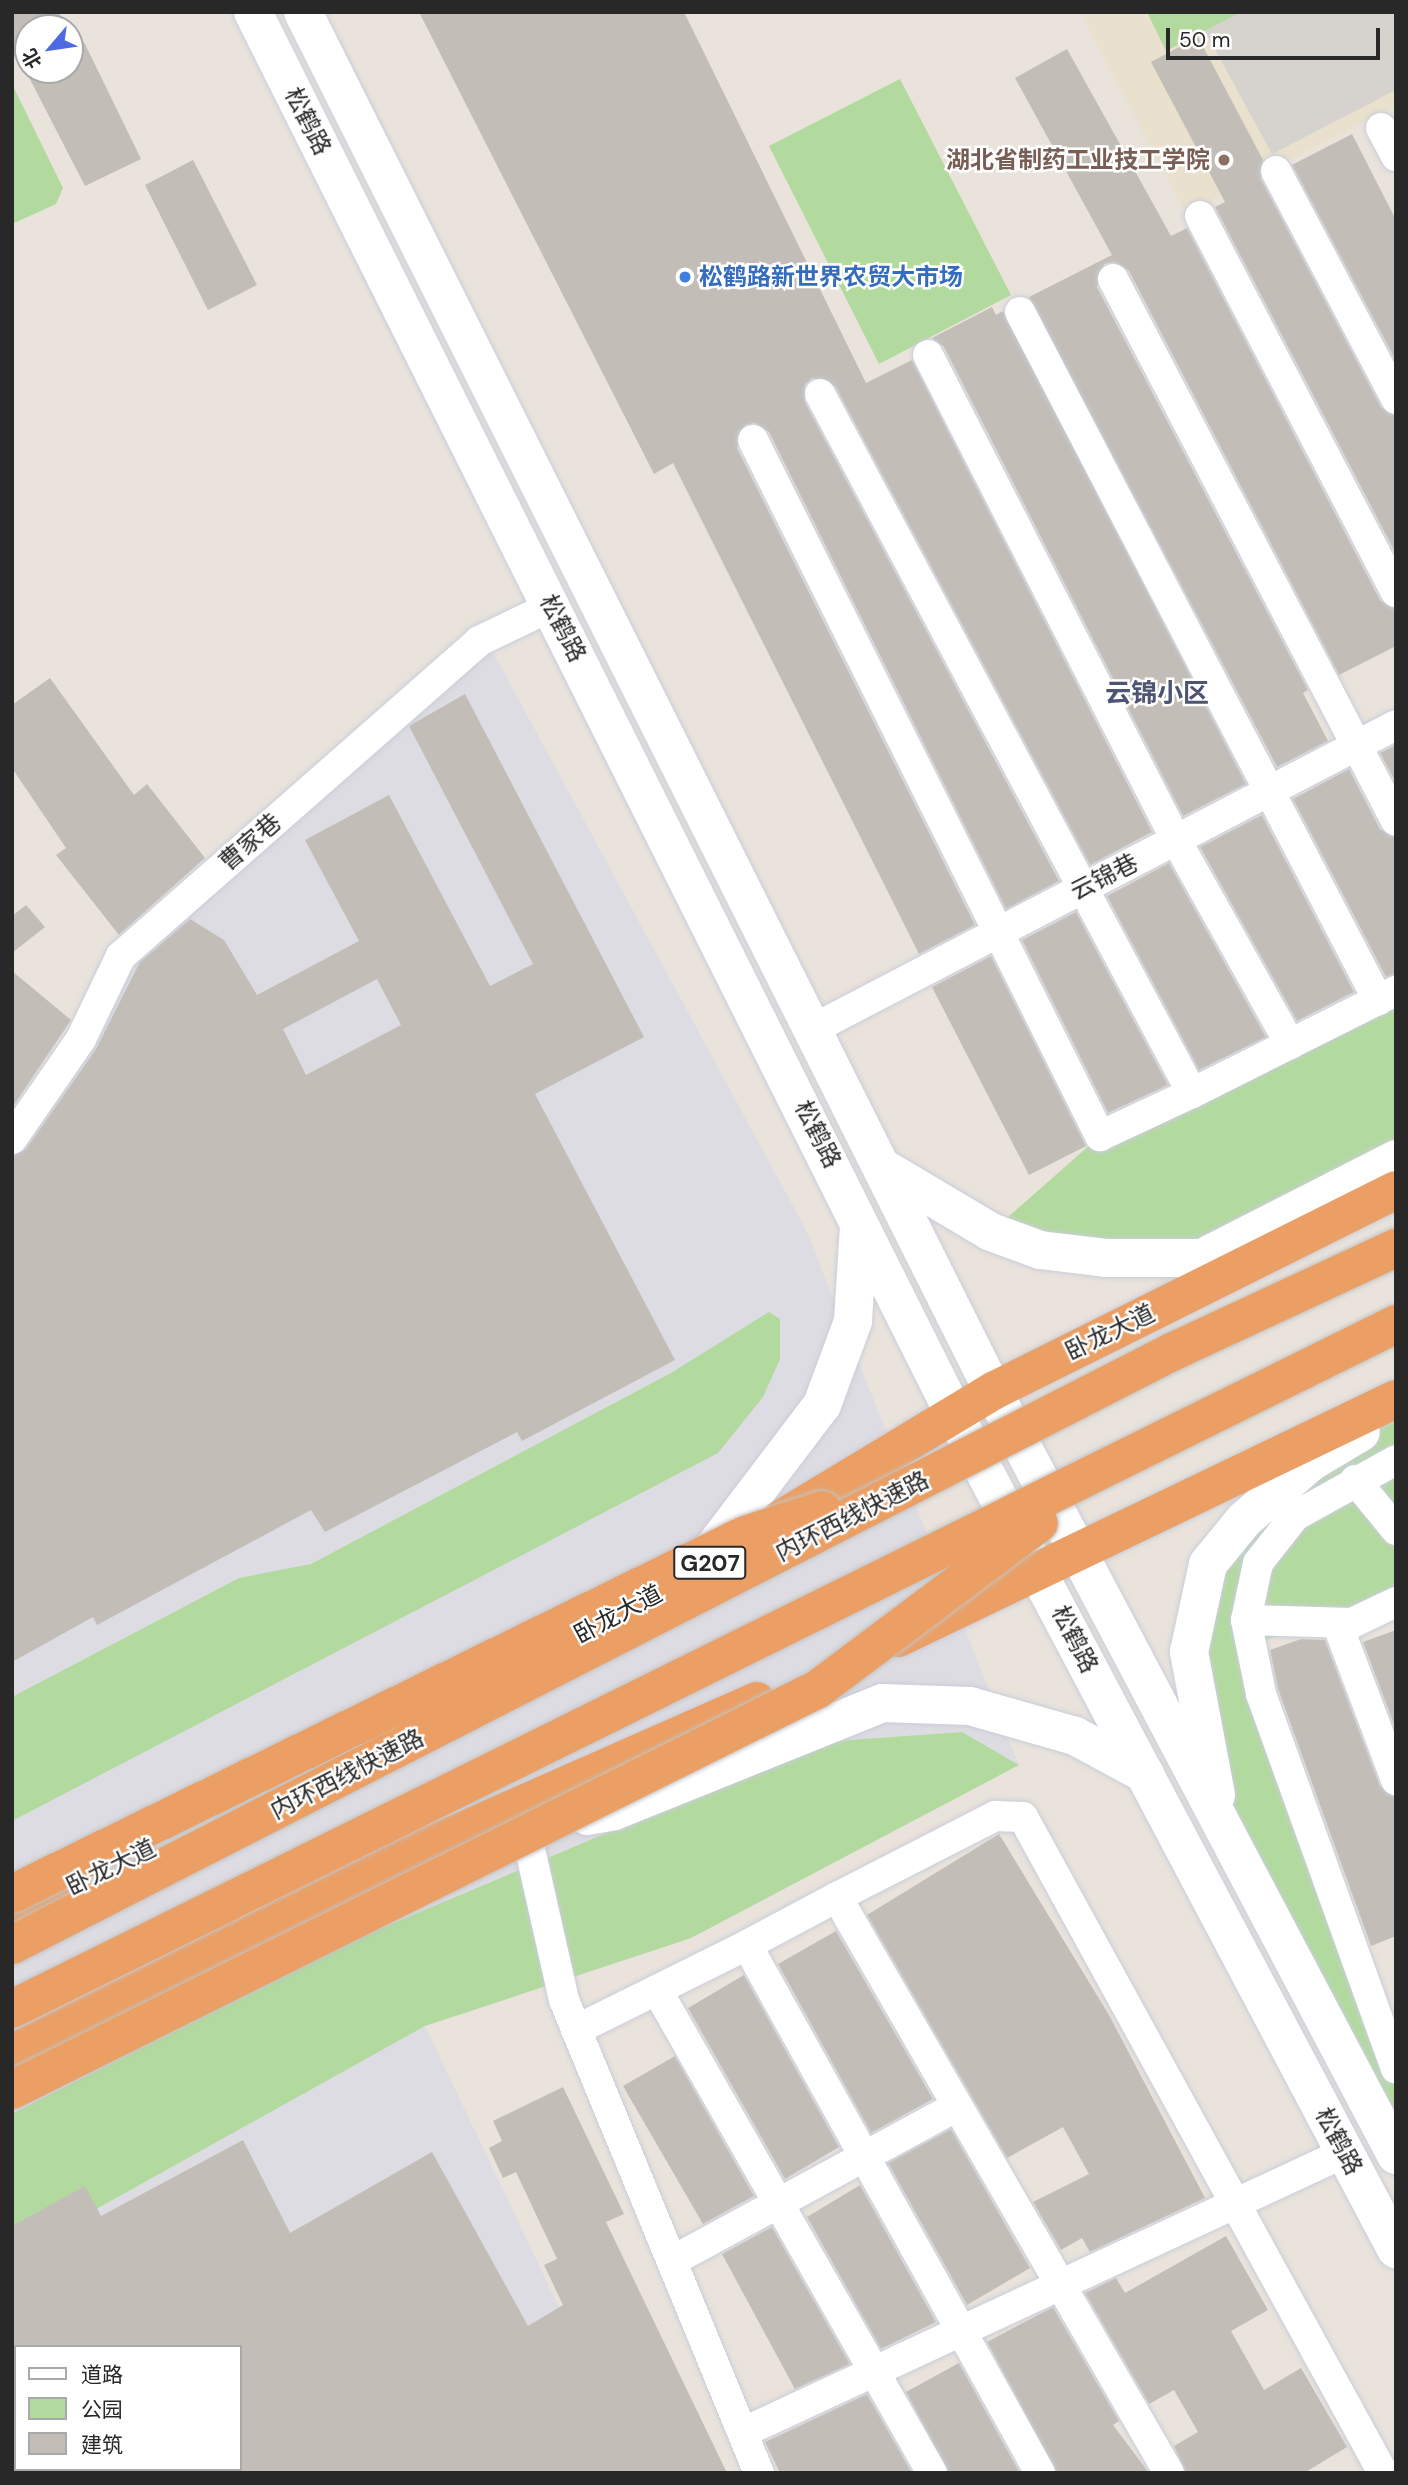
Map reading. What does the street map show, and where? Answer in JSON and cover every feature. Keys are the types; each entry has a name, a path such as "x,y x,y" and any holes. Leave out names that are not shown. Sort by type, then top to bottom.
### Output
{"highway":[{"name":"卧龙大道","path":"12,1915 629,1611 993,1391 1396,1189"},
{"name":"内环西线快速路","path":"12,1945 1174,1351 1396,1248"},
{"path":"12,2009 1396,1324"},
{"path":"12,1894 745,1535 946,1470 1174,1351"},
{"path":"12,2053 430,1845 1041,1574 1396,1399"},
{"path":"12,2090 818,1689 986,1557 1207,1416"}],"main road":[{"name":"松鹤路","path":"253,12 859,1216 954,1414 1396,2249"},
{"name":"松鹤路","path":"303,12 885,1169 993,1391 1224,1835 1392,2139"},
{"path":"885,1169 991,1232 1040,1250 1106,1258 1202,1258 1396,1159"},
{"path":"629,1611 689,1577 762,1492 821,1405 853,1321 859,1216"},
{"path":"1224,1835 1189,1652 1208,1564 1244,1520 1311,1462 1396,1406"},
{"path":"430,1845 614,1811 882,1703 970,1706 1075,1736 1144,1774"}],"street":[{"path":"1381,128 1396,156"},
{"path":"1276,171 1396,399"},
{"path":"1200,216 1396,592"},
{"path":"1113,279 1396,821"},
{"path":"753,440 1100,1136 1192,1093 1387,995 1272,790 1020,312"},
{"path":"928,355 1176,840 1290,1044"},
{"path":"820,394 1192,1093"},
{"name":"曹家巷","path":"12,1139 81,1039 121,956 479,641 552,606"},
{"name":"云锦巷","path":"813,1029 1396,725"},
{"path":"1396,1460 1355,1480 1288,1525 1258,1563 1246,1620 1261,1694 1396,2068"},
{"path":"1355,1480 1396,1530"},
{"path":"1246,1620 1352,1623 1396,1602"},
{"path":"1337,1623 1396,1780"},
{"path":"576,2030 995,1816 1023,1817 1238,2203 1383,2473"},
{"path":"525,1827 576,2030 759,2473"},
{"path":"838,1898 1169,2473"},
{"path":"747,1945 957,2333 1040,2473"},
{"path":"657,1990 932,2473"},
{"path":"672,2261 957,2106"},
{"path":"744,2432 1346,2152"}],"shaded area":[{"name":"湖北省制药工业技工学院","path":"1080,12 1396,12 1396,105 1186,214"},
{"path":"1242,12 1396,12 1396,90 1272,154 1205,31"},
{"path":"488,643 806,1230 1019,1765 691,1938 425,2026 638,2473 12,2473 12,1148 137,962"}],"green space":[{"path":"1147,12 1242,12 1166,51"},
{"path":"900,79 1011,295 879,364 769,146"},
{"path":"12,84 63,188 56,204 12,224"},
{"path":"1396,991 1396,1159 1202,1258 991,1232 1100,1136"},
{"path":"769,1312 780,1319 780,1359 763,1397 718,1453 12,1821 12,1697 239,1578 311,1564 671,1373"},
{"path":"1396,1407 1396,1602 1251,1644 1396,2068 1396,2128 1224,1835 1189,1652 1208,1564"},
{"path":"962,1732 1019,1765 691,1938 425,2026 12,2256 12,2114 330,1950 822,1742"}],"building":[{"path":"12,12 59,14 14,14 14,57"},
{"path":"419,12 684,12 866,383 912,360 1152,832 1090,865 835,386 812,378 805,385 805,402 1059,881 1006,909 769,432 755,423 745,425 737,448 975,925 919,954 673,463 654,474"},
{"path":"1198,37 1263,160 1261,179 1381,407 1396,416 1396,554 1215,207 1225,202 1151,62"},
{"path":"84,43 141,159 85,186 32,84 84,84"},
{"path":"1067,49 1171,236 1187,228 1380,600 1396,609 1396,646 1339,675 1129,271 1114,262 1104,264 1097,287 1308,690 1303,693 1328,741 1277,767 1029,297 1112,255 1015,78"},
{"path":"1352,134 1396,220 1396,361 1292,165"},
{"path":"193,160 257,285 208,310 145,185"},
{"path":"992,307 996,315 1003,311 1246,784 1183,816 944,347 932,338"},
{"path":"50,678 134,795 147,784 205,858 119,935 56,855 66,848 12,768 12,705"},
{"path":"465,694 644,1037 535,1094 675,1360 522,1441 517,1432 325,1532 311,1510 97,1625 93,1617 12,1662 12,1156 26,1149 96,1049 140,962 190,919 224,940 257,995 359,941 305,840 389,795 490,986 533,964 409,726","holes":["377,979 401,1025 306,1075 283,1029"]},
{"path":"1396,745 1396,783 1380,753"},
{"path":"1349,769 1380,829 1396,838 1396,974 1386,977 1293,799"},
{"path":"1262,815 1354,992 1297,1021 1200,847"},
{"path":"1169,863 1266,1037 1199,1070 1107,896"},
{"path":"26,905 45,927 12,953 12,916"},
{"path":"1076,912 1168,1085 1108,1113 1022,940"},
{"path":"991,956 1086,1146 1029,1175 932,987"},
{"path":"12,971 71,1020 12,1108"},
{"path":"1396,1630 1396,1730 1363,1642"},
{"path":"1301,1639 1325,1640 1380,1786 1396,1797 1396,1936 1371,1946 1278,1689 1270,1650"},
{"path":"999,1834 1109,2015 1205,2198 1090,2252 1082,2238 1061,2250 1033,2202 1089,2174 1063,2127 1007,2158 867,1915"},
{"path":"836,1931 933,2099 871,2133 778,1964"},
{"path":"744,1975 839,2147 785,2179 688,2008"},
{"path":"675,2056 754,2196 703,2224 623,2086"},
{"path":"563,2087 624,2214 606,2222 727,2473 240,2473 242,2345 12,2347 12,2226 85,2186 101,2216 243,2140 290,2233 432,2152 528,2326 563,2305 544,2265 557,2259 516,2172 503,2178 489,2148 502,2141 493,2121"},
{"path":"951,2129 1030,2268 967,2305 888,2163"},
{"path":"860,2185 936,2322 881,2349 807,2217"},
{"path":"772,2227 850,2364 795,2389 722,2254"},
{"path":"1226,2236 1268,2310 1231,2331 1264,2390 1301,2368 1347,2447 1304,2473 1186,2473 1174,2446 1198,2432 1174,2390 1149,2404 1085,2293 1116,2278 1125,2293"},
{"path":"1053,2307 1119,2421 1113,2425 1149,2473 1057,2473 987,2342"},
{"path":"959,2363 1020,2473 949,2473 906,2392"},
{"path":"867,2394 912,2473 780,2473 765,2442"}],"place":[{"name":"湖北省制药工业技工学院","path":"1224,160"},
{"name":"松鹤路新世界农贸大市场","path":"685,277"}],"district":[{"name":"云锦小区","path":"1157,694"}]}
